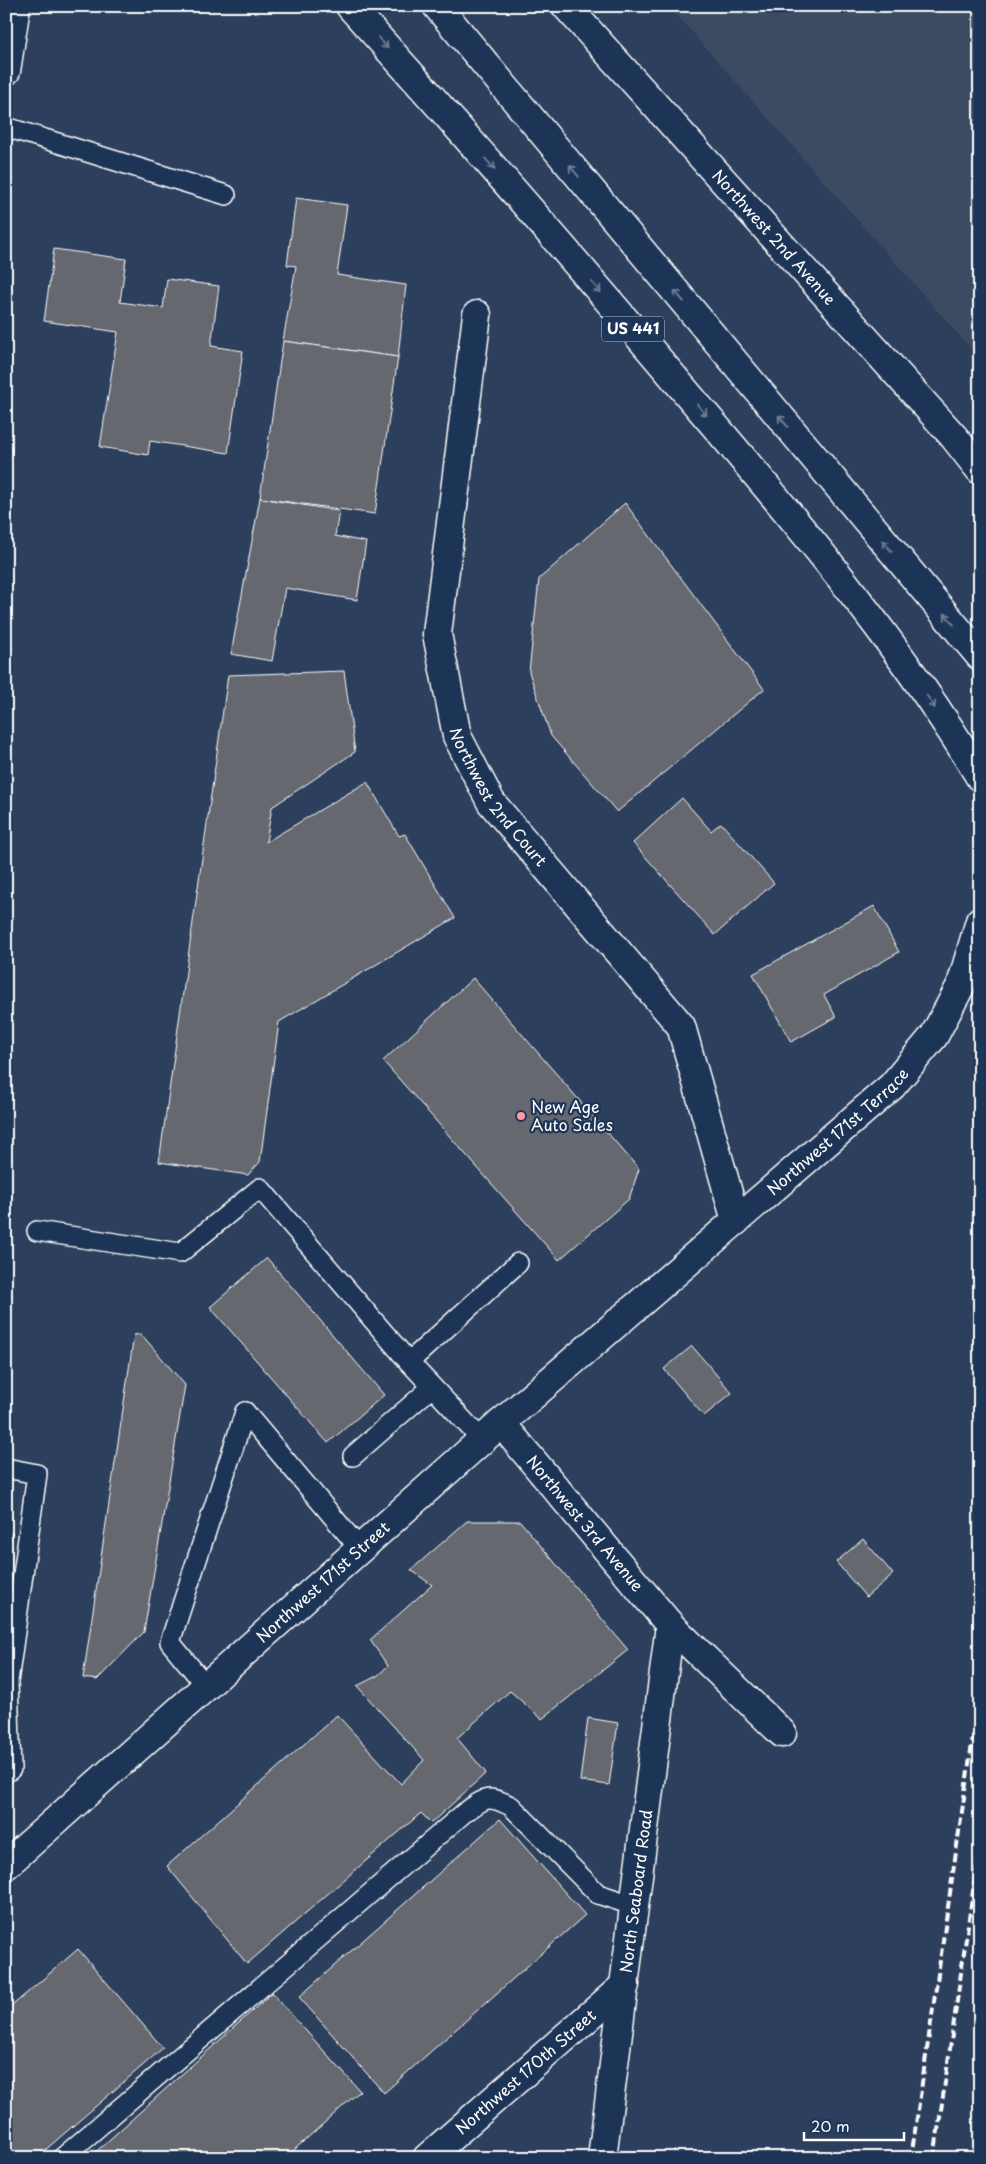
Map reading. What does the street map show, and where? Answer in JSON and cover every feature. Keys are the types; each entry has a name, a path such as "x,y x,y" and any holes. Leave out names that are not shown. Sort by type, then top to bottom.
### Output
{"street":[{"path":"6,71 16,6"},
{"name":"US 441","path":"350,6 447,114 788,512 904,661 980,777"},
{"name":"US 441","path":"437,6 980,656"},
{"name":"Northwest 2nd Avenue","path":"566,6 954,437 980,470"},
{"name":"Northwest 2nd Court","path":"478,315 437,634 458,736 491,802 681,1026 736,1221"},
{"name":"Northwest 171st Terrace","path":"641,1302 892,1086 934,1036 961,985 980,921"},
{"name":"Northwest 171st Street","path":"6,1865 360,1548 641,1302"},
{"name":"Northwest 3rd Avenue","path":"492,1431 670,1625 782,1733"},
{"name":"North Seaboard Road","path":"602,2158 670,1625"},
{"name":"Northwest 170th Street","path":"427,2158 625,1985"}],"lane":[{"path":"6,127 226,194"},
{"path":"37,1231 180,1253 260,1188 408,1362 432,1387 492,1431"},
{"path":"408,1362 518,1263"},
{"path":"353,1456 432,1387"},
{"path":"206,1686 170,1642 245,1412 360,1548"},
{"path":"6,1468 37,1474 8,1682 11,1770 6,1773"},
{"path":"62,2158 480,1801 494,1797 511,1806 598,1894 635,1906"}],"shaded area":[{"path":"669,6 980,6 980,359"}],"building":[{"path":"296,198 347,205 337,275 406,285 398,357 283,341 296,266 287,265"},
{"path":"54,249 126,259 120,302 163,308 167,279 219,286 211,346 243,351 228,453 150,441 148,455 100,447 118,332 44,321"},
{"path":"283,341 398,357 375,514 260,498"},
{"path":"260,498 339,511 335,536 366,542 357,600 285,588 272,661 231,654"},
{"path":"625,503 764,689 617,812 551,736 529,672 539,579"},
{"path":"344,671 355,752 272,807 266,842 367,782 399,836 405,834 455,918 279,1022 260,1162 248,1175 159,1162 228,675"},
{"path":"682,798 711,831 721,823 774,883 715,935 633,843"},
{"path":"874,906 899,952 824,995 836,1017 791,1042 753,974"},
{"path":"473,978 639,1169 629,1199 559,1260 383,1061"},
{"path":"267,1258 384,1395 328,1443 210,1307"},
{"path":"141,1334 185,1385 144,1632 97,1680 83,1678 134,1335"},
{"path":"692,1346 732,1393 704,1416 664,1369"},
{"path":"467,1521 520,1521 628,1650 542,1719 510,1691 457,1738 486,1773 431,1823 421,1813 247,1964 167,1866 337,1715 401,1784 424,1760 357,1686 377,1676 388,1666 370,1640 432,1585 411,1570"},
{"path":"6,1532 12,1533 6,1561"},
{"path":"863,1539 893,1574 866,1597 836,1562"},
{"path":"6,1596 10,1597 6,1617"},
{"path":"588,1718 618,1723 609,1785 580,1781"},
{"path":"500,1819 585,1915 384,2093 299,1997"},
{"path":"78,1949 163,2048 36,2158 6,2158 6,2011"},
{"path":"272,1993 360,2091 285,2158 89,2158"}],"railway":[{"path":"911,2158 980,1689"},
{"path":"934,2158 980,1843"}],"place":[{"name":"New Age Auto Sales","path":"521,1116"}]}
